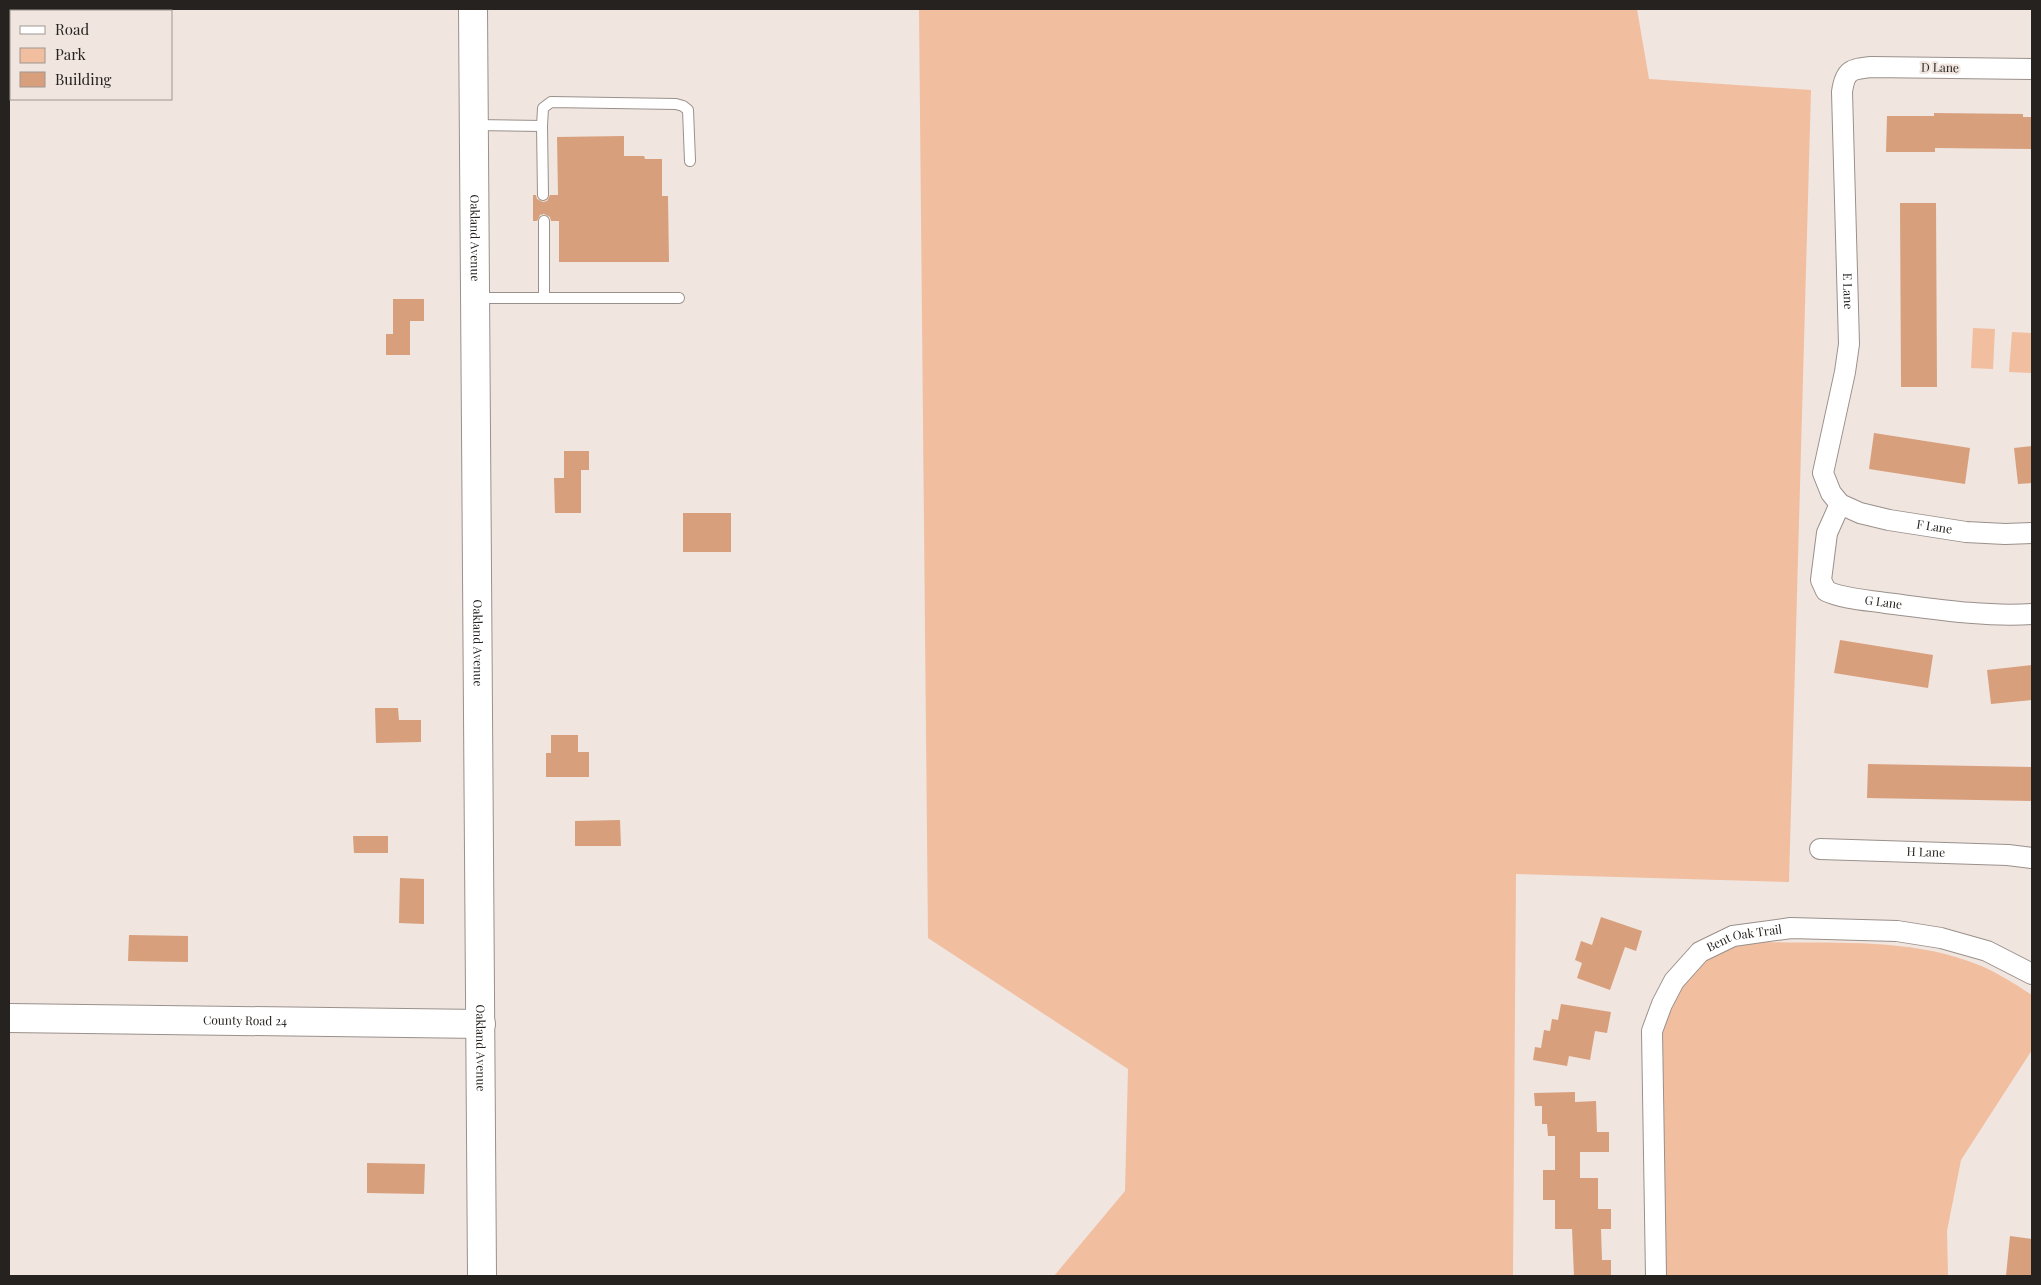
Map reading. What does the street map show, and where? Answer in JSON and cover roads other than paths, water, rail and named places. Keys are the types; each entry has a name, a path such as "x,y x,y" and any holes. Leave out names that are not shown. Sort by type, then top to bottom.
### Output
{"street":[{"name":"Oakland Avenue","path":"473,9 482,1276"},
{"name":"D Lane","path":"1850,72 1855,69 1872,67 2032,69"},
{"name":"E Lane","path":"1840,504 1831,494 1823,473 1845,372 1849,344 1842,92 1844,80 1850,72"},
{"name":"F Lane","path":"1840,504 1860,513 1889,520 1966,532 2032,533"},
{"name":"G Lane","path":"1840,504 1827,533 1824,550 1821,580 1826,590 1837,596 1962,612 2032,614"},
{"name":"H Lane","path":"1820,849 2008,855 2032,858"},
{"name":"Bent Oak Trail","path":"1656,1276 1652,1031 1662,1004 1674,981 1700,952 1733,936 1791,928 1897,931 1941,938 1987,951 2032,974"},
{"name":"County Road 24","path":"9,1018 481,1024"}],"lane":[{"path":"543,195 543,108 551,102 676,104 683,106 688,110 690,161"},
{"path":"474,124 542,126"},
{"path":"544,221 544,298"},
{"path":"476,298 679,298"}]}
